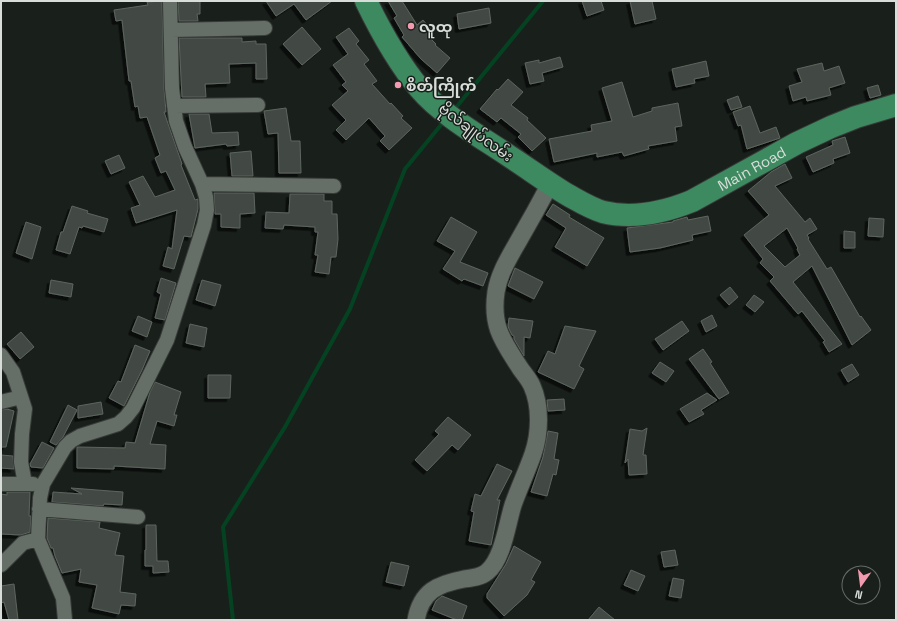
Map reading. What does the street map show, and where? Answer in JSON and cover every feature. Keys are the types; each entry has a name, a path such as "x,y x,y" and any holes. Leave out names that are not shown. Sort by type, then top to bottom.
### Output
{"main road":[{"name":"ဗိုလ်‌ချုပ်‌လမ်း","path":"366,1 404,68 421,90 441,109 550,184 589,207 603,212"},
{"name":"Main Road","path":"603,212 622,215 662,211 678,207 831,127 856,117 896,105"}],"street":[{"path":"65,620 64,598 38,539 40,498 44,484 65,448 71,441 80,436 118,424 133,408 167,340 204,225 207,210 206,197 202,184 185,148 176,121 172,88 170,1"},
{"path":"170,30 265,28"},
{"path":"174,106 258,105"},
{"path":"202,184 334,186"},
{"path":"416,620 421,602 427,593 451,581 478,577 487,572 493,566 498,556 512,506 533,455 538,431 536,398 532,385 502,340 497,328 496,293 505,266 550,184"},
{"path":"1,356 13,372 25,409 21,462 25,484"},
{"path":"1,402 21,397"},
{"path":"1,484 44,484"},
{"path":"39,509 138,517"},
{"path":"1,565 23,543 38,539"}],"building":[{"path":"162,1 166,112 164,112 182,164 181,165 195,200 198,199 198,209 191,237 184,236 174,269 163,266 168,247 172,249 177,210 136,223 131,208 140,205 129,182 143,176 155,197 175,190 166,171 161,173 155,158 160,155 147,117 140,118 138,106 135,107 131,81 129,81 122,20 116,21 114,10 148,5 147,2"},
{"path":"178,1 200,1 200,14 197,14 198,21 179,21"},
{"path":"266,1 332,1 306,20 294,4 276,16"},
{"path":"388,1 402,1 417,25 423,20 432,31 427,35 436,44 435,45 450,58 437,73 421,59 402,37 404,35 394,18 397,16"},
{"path":"582,1 601,1 604,10 587,16"},
{"path":"630,1 652,1 656,19 635,24"},
{"path":"489,8 491,23 459,29 457,14"},
{"path":"302,27 321,49 302,65 283,44"},
{"path":"349,28 359,41 356,44 369,60 364,64 377,81 372,84 403,116 401,118 412,128 389,150 380,141 385,136 369,118 346,140 336,130 346,120 332,105 348,91 342,85 346,82 333,65 348,54 336,37"},
{"path":"179,38 242,38 242,42 256,41 256,44 266,44 267,79 256,79 256,63 229,64 230,83 205,84 206,97 182,97"},
{"path":"560,57 563,67 542,73 544,81 530,84 525,63 539,60 539,63"},
{"path":"706,61 709,76 694,79 695,83 676,87 672,69"},
{"path":"822,63 824,71 839,66 845,83 829,88 831,95 807,101 806,97 793,101 789,86 802,82 797,69"},
{"path":"508,79 523,92 511,105 528,118 527,120 546,138 532,151 518,137 521,134 501,118 497,122 480,109 497,89 498,90"},
{"path":"622,82 633,117 652,111 652,108 678,103 682,126 675,127 677,141 648,146 649,149 624,156 622,152 597,157 597,153 554,162 549,139 592,131 591,125 612,121 602,88"},
{"path":"878,85 881,95 870,98 867,88"},
{"path":"738,96 742,107 731,110 727,100"},
{"path":"750,106 760,133 776,127 780,138 747,149 741,125 738,126 733,112"},
{"path":"286,108 291,141 300,141 301,173 279,173 278,133 268,134 264,111"},
{"path":"189,114 209,114 212,133 238,132 239,145 227,146 226,144 195,148"},
{"path":"845,137 850,153 833,159 834,163 813,172 806,157 833,145 832,141"},
{"path":"251,151 253,176 232,176 230,153"},
{"path":"119,155 125,168 111,174 105,161"},
{"path":"785,164 792,178 775,186 805,222 810,218 817,229 807,235 809,238 808,239 827,269 831,267 860,317 861,316 871,330 852,345 812,266 793,282 842,344 829,352 823,342 825,341 802,311 798,314 770,281 774,277 760,263 763,259 744,235 769,215 748,191 771,172","holes":["787,228 798,248 797,249 800,255 785,267 764,246"]},
{"path":"214,193 254,193 255,213 240,214 240,228 221,227 221,214 215,214"},
{"path":"290,194 324,194 324,201 332,201 332,214 337,214 338,239 336,257 331,257 329,274 315,272 318,255 315,255 318,232 315,232 315,227 284,225 283,229 265,228 266,212 289,213"},
{"path":"553,204 570,215 569,217 604,238 587,266 555,247 566,228 546,215"},
{"path":"72,206 88,211 87,213 108,219 104,232 83,226 82,228 79,227 70,254 56,250 61,232 63,232"},
{"path":"708,216 711,231 692,235 693,240 660,248 630,252 627,228 673,222 687,217 688,220"},
{"path":"451,217 477,232 460,262 488,273 483,286 464,279 462,281 443,269 455,251 437,241"},
{"path":"869,218 884,219 883,237 868,236"},
{"path":"26,222 41,227 32,259 16,253"},
{"path":"844,231 855,232 855,248 844,248"},
{"path":"515,268 543,282 534,299 508,286"},
{"path":"161,278 176,283 165,320 155,318 161,294 157,292"},
{"path":"51,280 73,284 71,297 49,293"},
{"path":"202,280 221,285 215,306 196,300"},
{"path":"730,287 738,297 729,305 720,295"},
{"path":"754,295 764,302 755,312 746,305"},
{"path":"712,315 717,326 706,332 701,321"},
{"path":"138,316 152,322 147,337 132,331"},
{"path":"509,318 533,321 530,338 524,337 524,356 509,329"},
{"path":"682,321 689,331 663,350 655,339"},
{"path":"190,324 207,328 204,347 186,343"},
{"path":"565,326 596,331 579,366 584,369 574,389 538,372 548,351 555,354"},
{"path":"21,332 34,347 20,359 7,344"},
{"path":"135,345 150,351 124,406 109,398 118,381 121,382"},
{"path":"703,349 729,393 719,399 689,359"},
{"path":"660,362 674,371 666,382 652,373"},
{"path":"852,364 859,375 848,382 841,370"},
{"path":"208,375 231,375 230,398 208,398"},
{"path":"155,382 181,392 174,415 177,415 174,426 157,421 150,444 166,445 165,469 114,466 114,469 77,468 77,447 125,448 126,442 135,443 150,392"},
{"path":"707,393 717,400 701,410 704,414 689,422 680,409"},
{"path":"564,399 565,410 548,411 547,400"},
{"path":"101,402 103,414 78,418 78,406"},
{"path":"68,405 77,410 63,437 56,445 50,442"},
{"path":"7,409 14,411 6,447 1,447 1,410"},
{"path":"448,417 471,435 458,450 452,445 427,471 415,460 439,434 435,431"},
{"path":"647,428 643,455 646,455 647,474 629,475 628,459 625,463 630,429 642,431"},
{"path":"548,431 558,433 554,459 559,460 556,475 553,474 547,496 531,492 543,457"},
{"path":"42,442 54,448 43,468 31,467 30,464"},
{"path":"1,455 13,456 14,469 1,468"},
{"path":"497,464 512,471 497,500 500,500 491,545 469,541 474,512 471,511 475,494 481,496"},
{"path":"71,488 123,492 122,505 104,504 103,506 52,502 53,492 82,494"},
{"path":"7,492 30,492 30,532 21,535 1,534 1,494 7,495"},
{"path":"48,518 100,522 99,528 120,533 115,555 124,556 120,592 136,594 135,606 121,605 119,614 92,608 97,585 79,582 81,569 62,573 53,548 51,548 47,538"},
{"path":"146,525 156,525 157,561 168,561 169,572 153,573 153,566 145,566"},
{"path":"514,546 541,562 531,580 535,582 527,595 504,616 487,598 487,594 506,564"},
{"path":"675,550 678,565 664,567 661,552"},
{"path":"391,562 409,566 404,586 386,582"},
{"path":"631,570 645,576 638,591 624,585"},
{"path":"673,578 684,580 681,598 669,596"},
{"path":"14,584 18,620 9,620 4,602 1,603 1,586"},
{"path":"442,596 467,606 462,620 457,620 432,610 436,601"},
{"path":"599,607 615,620 588,620"}],"waterway":[{"path":"454,110 543,1"},
{"path":"233,620 223,527 285,427 350,309 405,169 445,120"}],"place":[{"name":"လူထု","path":"411,26"},
{"name":"စိတ်ကြိုက်","path":"398,85"}]}
